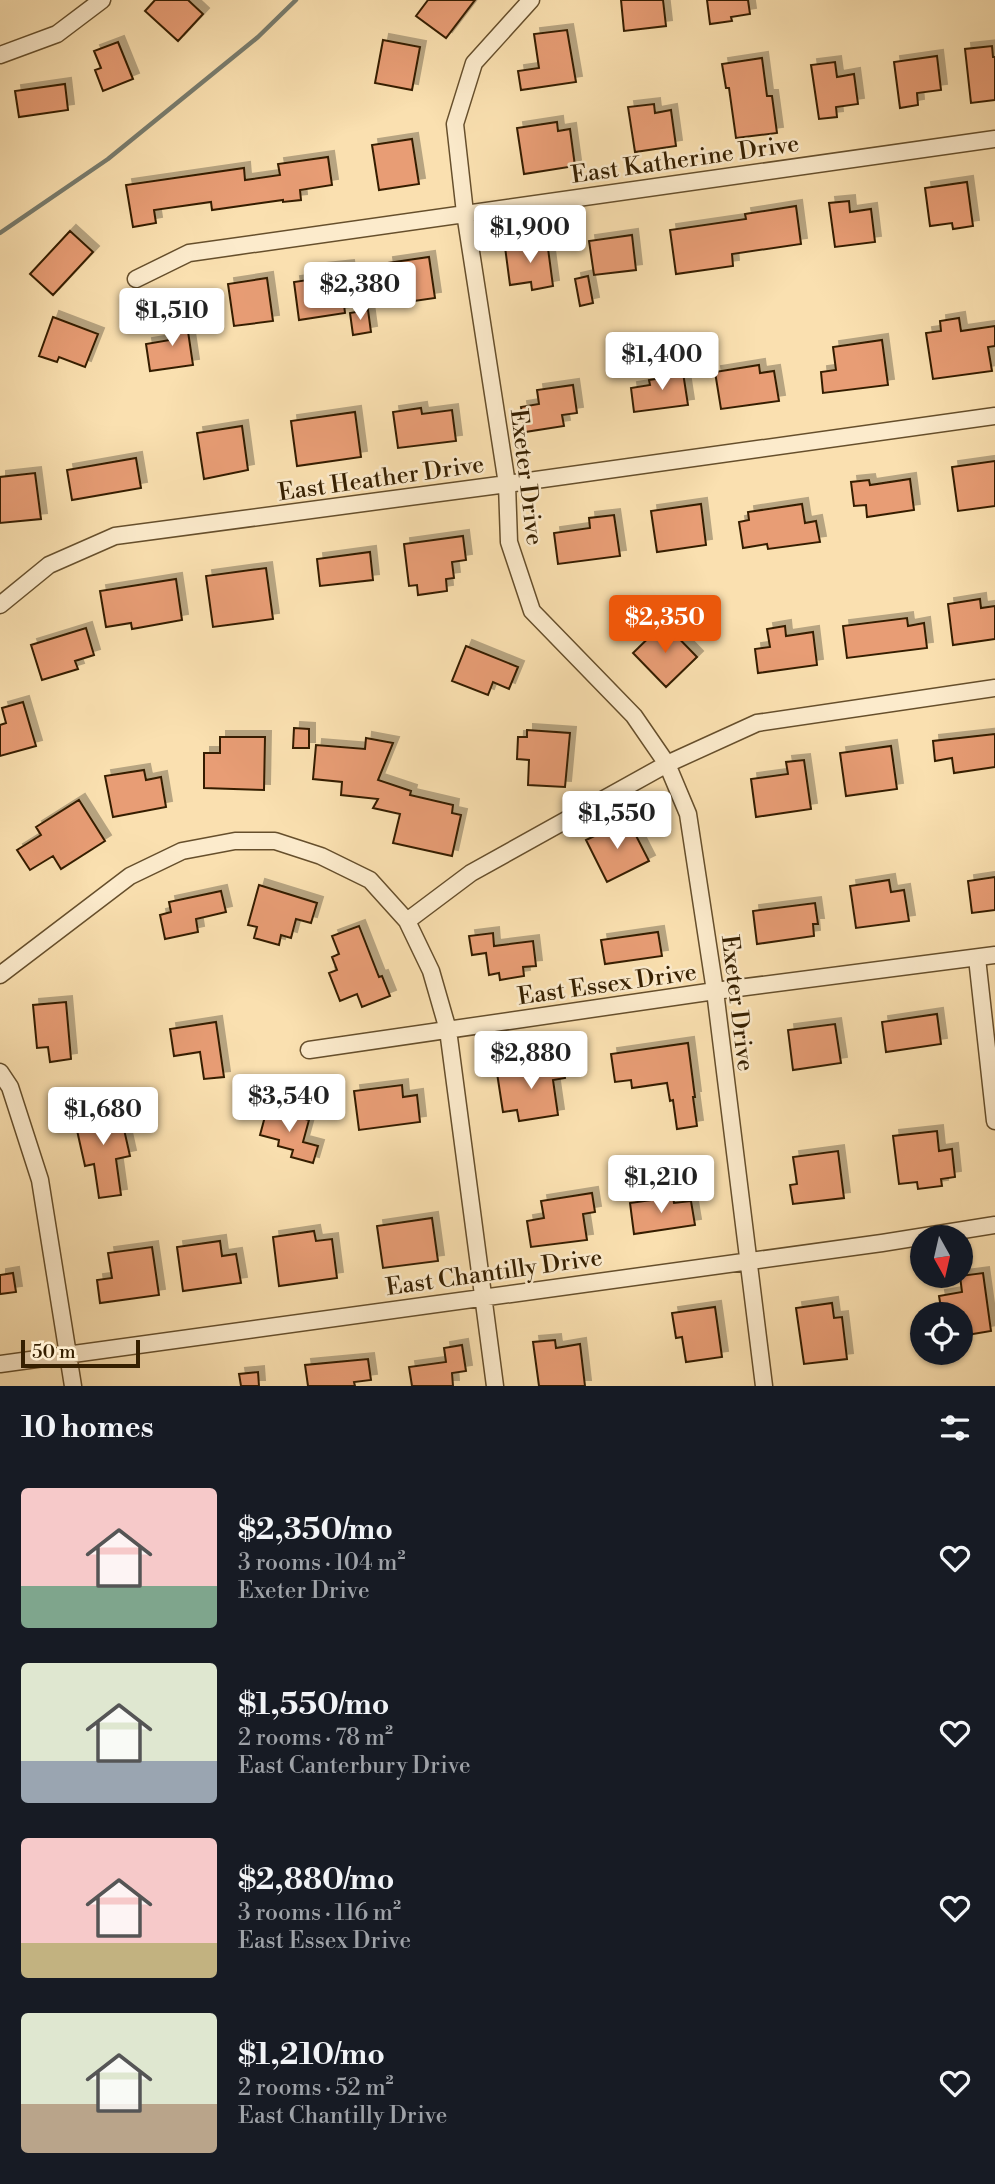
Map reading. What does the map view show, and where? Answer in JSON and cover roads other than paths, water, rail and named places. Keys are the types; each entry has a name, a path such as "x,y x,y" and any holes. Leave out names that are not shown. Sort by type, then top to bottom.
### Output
{"street":[{"path":"0,55 57,34 102,0"},
{"name":"Exeter Drive","path":"531,0 474,63 455,124 465,213 507,484 509,542 531,611 634,716 667,764 688,814 715,991 764,1386"},
{"name":"East Katherine Drive","path":"136,279 189,253 995,139"},
{"name":"East Heather Drive","path":"0,605 48,565 115,536 995,416"},
{"path":"407,921 471,873 667,764 757,723 995,688"},
{"path":"0,975 130,876 183,850 235,841 275,841 321,856 370,880 407,921 431,971 448,1030 495,1386"},
{"name":"East Essex Drive","path":"309,1050 715,991 995,955"},
{"path":"977,958 995,1121"},
{"path":"0,1072 10,1087 40,1180 73,1386"},
{"name":"East Chantilly Drive","path":"0,1364 995,1225"}],"waterway":[{"path":"0,233 108,159 258,37 296,0"}]}
